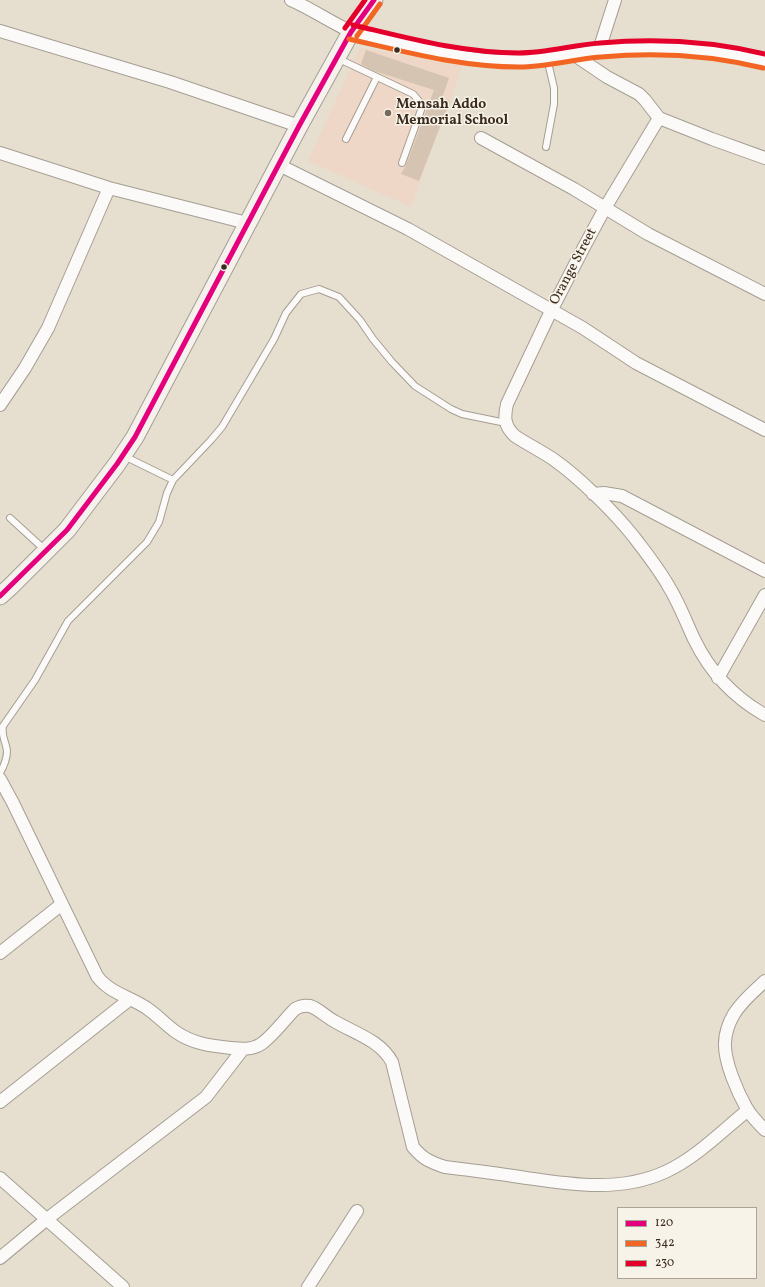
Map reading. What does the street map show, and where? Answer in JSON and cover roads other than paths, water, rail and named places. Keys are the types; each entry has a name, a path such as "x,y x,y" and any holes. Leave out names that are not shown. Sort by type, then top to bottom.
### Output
{"main road":[{"path":"0,596 67,530 123,455 138,431 299,126 351,32 374,0"}],"street":[{"path":"291,0 311,6 351,32 425,49 469,57 499,60 522,60 547,58 599,50 674,48 732,54 765,61"},
{"path":"599,50 615,0"},
{"path":"0,31 170,82 299,126"},
{"path":"573,54 608,77 639,94 659,118 698,134 765,158"},
{"name":"Orange Street","path":"506,423 505,414 507,404 551,311 605,208 659,118"},
{"path":"482,138 574,189 648,234 765,294"},
{"path":"0,153 109,188 248,223"},
{"path":"279,165 408,229 583,328 636,363 765,430"},
{"path":"0,405 26,368 48,328 109,188"},
{"path":"506,423 509,431 515,436 568,470 594,494 634,536 669,587 706,662 718,678 734,694 764,716"},
{"path":"594,494 604,493 622,496 765,572"},
{"path":"718,678 765,595"},
{"path":"0,779 101,982 110,989 149,1009 175,1032 186,1039 200,1044 214,1046 243,1049 253,1048 262,1044 298,1007 308,1006 314,1008 332,1020 371,1040 388,1055 392,1062 411,1143 420,1156 431,1162 445,1166 572,1184 607,1185 635,1181 664,1172 685,1160 748,1110"},
{"path":"0,953 62,904"},
{"path":"765,981 749,996 734,1014 725,1044 727,1061 738,1089 748,1110 765,1130"},
{"path":"0,1102 130,999"},
{"path":"0,1258 206,1097 243,1049"},
{"path":"0,1178 123,1287"},
{"path":"308,1287 356,1211"}],"lane":[{"path":"337,58 414,94 419,101 421,110 402,163"},
{"path":"546,147 554,104 554,88 547,58"},
{"path":"346,139 377,77"},
{"path":"0,772 6,762 7,750 2,733 3,726 36,680 68,621 147,542 154,533 160,522 167,493 173,480 211,440 231,414 274,339 286,313 301,294 319,289 339,297 360,320 392,362 415,386 451,409 462,414 506,423"},
{"path":"123,455 173,480"},
{"path":"10,518 46,551"}],"place":[{"name":"Mensah Addo Memorial School","path":"388,113"}]}
